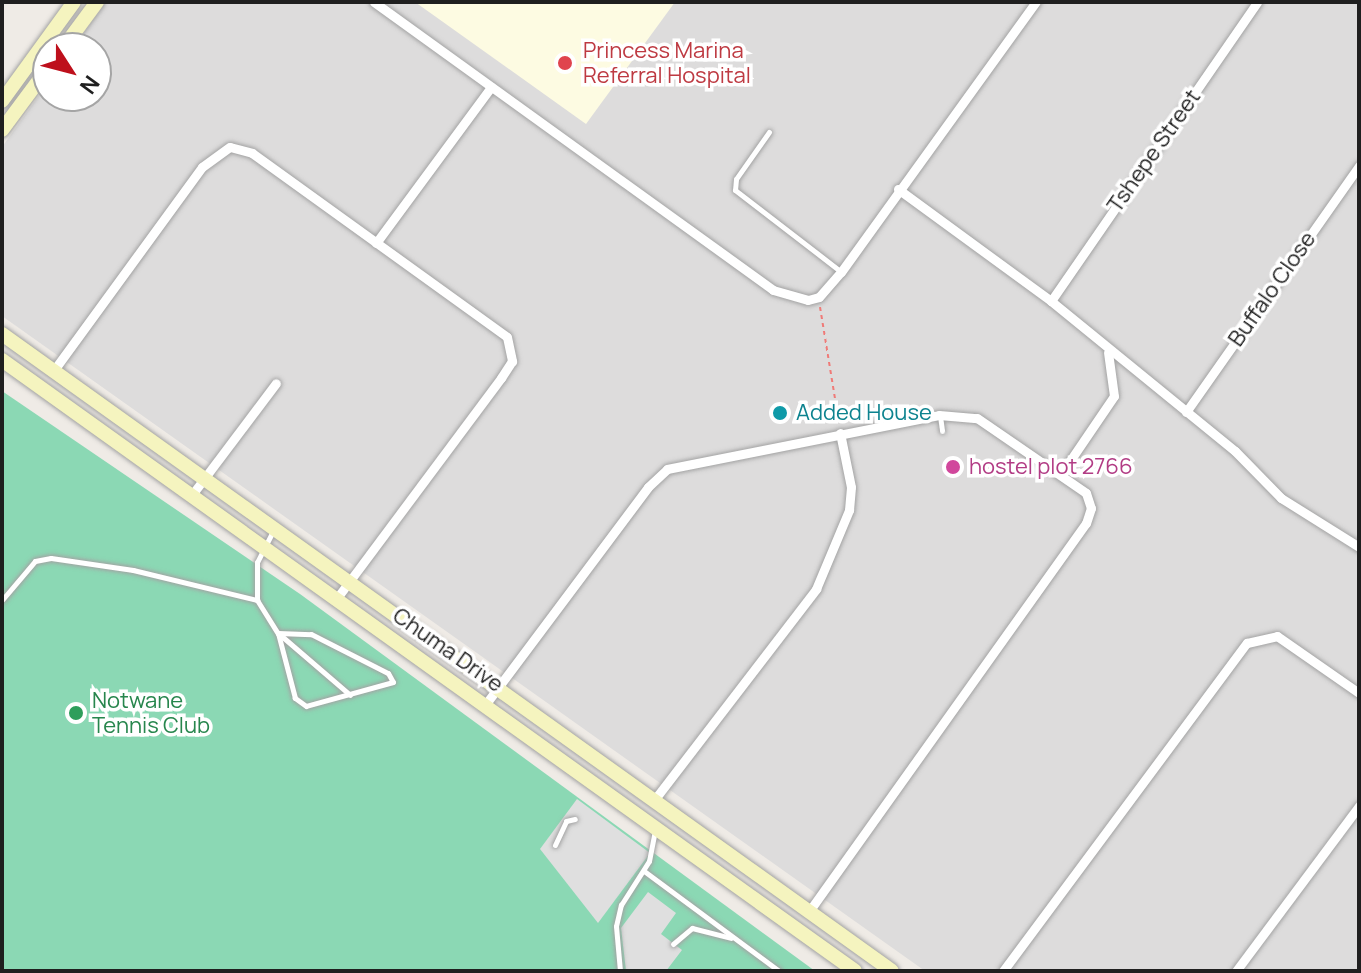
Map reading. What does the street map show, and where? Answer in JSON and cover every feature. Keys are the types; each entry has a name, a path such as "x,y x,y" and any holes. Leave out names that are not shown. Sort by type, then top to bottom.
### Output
{"main road":[{"path":"2,101 74,2"},
{"path":"75,32 97,2"},
{"path":"2,130 32,90"},
{"name":"Chuma Drive","path":"2,334 499,686 886,969"},
{"name":"Chuma Drive","path":"2,360 855,971"}],"street":[{"path":"374,2 773,290 795,298 819,297 841,272 1036,2"},
{"name":"Tshepe Street","path":"1051,301 1257,2"},
{"path":"376,243 491,87"},
{"path":"54,370 202,167 230,147 252,153 507,337 512,361 336,599"},
{"name":"Buffalo Close","path":"1186,412 1359,166"},
{"path":"898,189 1051,301 1108,352 1186,412 1281,498 1359,547"},
{"path":"1061,474 1114,396 1108,352"},
{"path":"191,496 276,383"},
{"path":"485,705 648,487 667,469 939,415 973,415 1086,493 1091,508 1086,523 809,911"},
{"path":"655,799 816,589 849,510 851,487 840,433"},
{"path":"1003,971 1247,643 1277,636 1359,693"},
{"path":"1236,971 1359,806"}],"lane":[{"path":"769,132 736,179 735,190 841,272"},
{"path":"939,415 942,431"},
{"path":"275,528 263,549 255,576 257,600 278,633 298,701 310,707 390,685 392,677 311,634 278,633"},
{"path":"2,600 35,561 51,558 133,570 257,600"},
{"path":"278,633 351,696"},
{"path":"555,845 566,821 575,819"},
{"path":"620,971 616,926 621,905 644,871 655,828"},
{"path":"644,871 779,971"},
{"path":"673,944 692,928 734,939"}],"path":[{"path":"819,297 840,433"}],"shaded area":[{"path":"106,2 1359,2 1359,971 925,971 2,316 2,147 32,105 32,112 112,112 112,32 84,32"},
{"name":"Princess Marina Referral Hospital","path":"415,2 675,2 586,124"},
{"path":"577,799 650,853 598,923 540,849"},
{"path":"648,892 676,913 661,934 682,950 666,971 626,971 621,928"}],"green space":[{"path":"2,391 300,594 815,971 2,971"}],"place":[{"name":"Princess Marina Referral Hospital","path":"565,63"},
{"name":"Added House","path":"780,413"},
{"name":"hostel plot 2766","path":"953,467"},
{"name":"Notwane Tennis Club","path":"76,713"}]}
